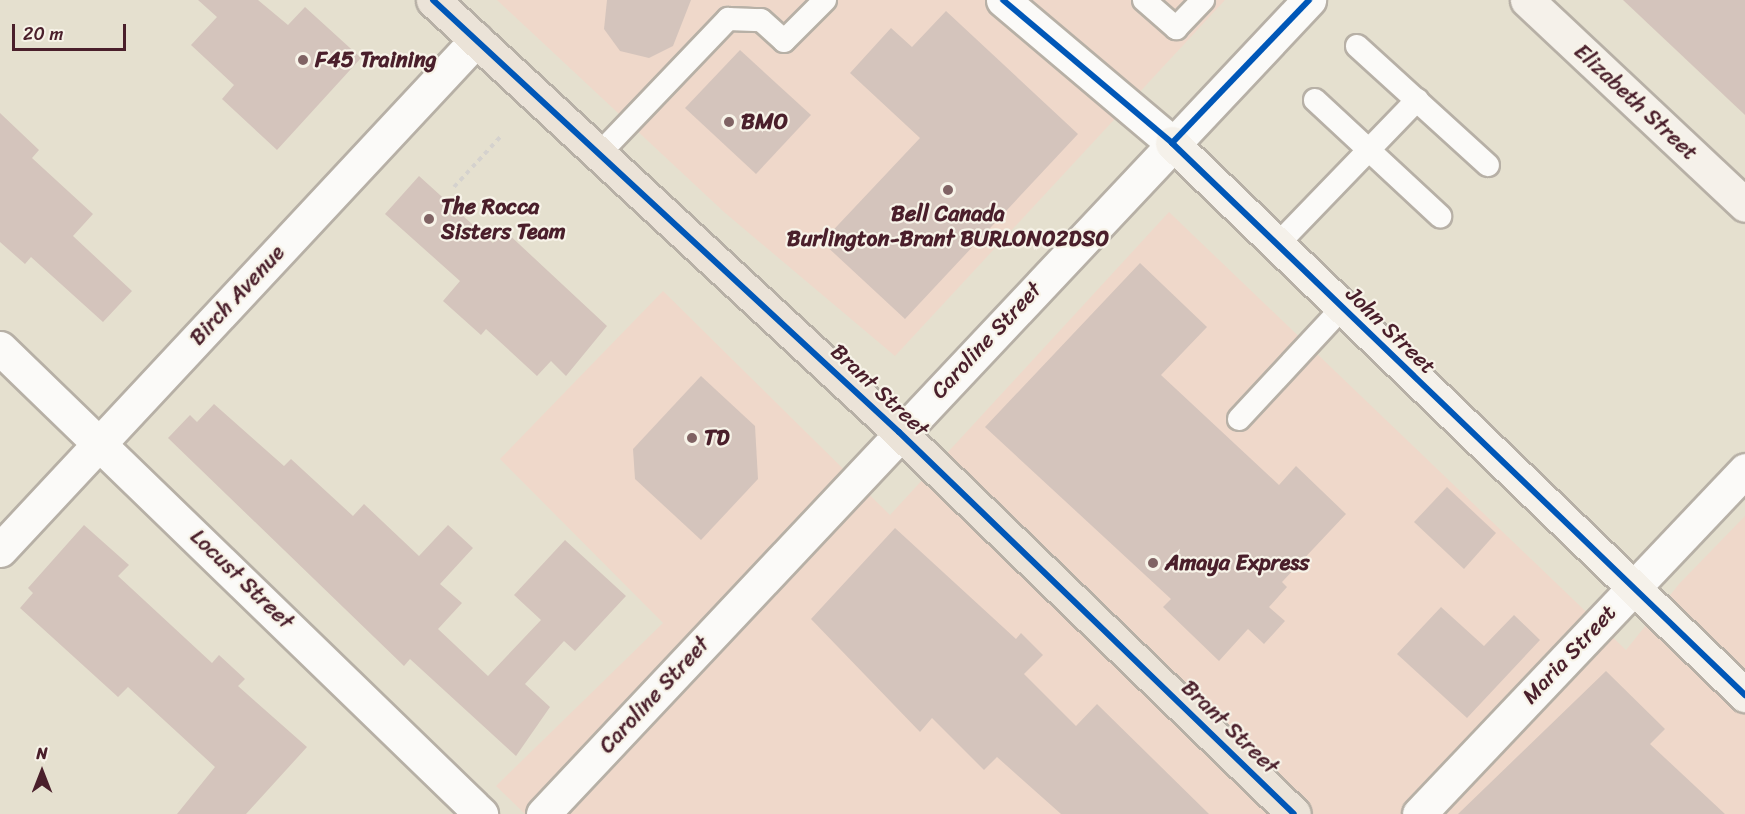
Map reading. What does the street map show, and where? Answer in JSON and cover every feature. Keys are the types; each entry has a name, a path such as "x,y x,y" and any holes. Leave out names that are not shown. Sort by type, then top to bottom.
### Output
{"main road":[{"name":"Brant Street","path":"433,0 899,432 1294,814"}],"street":[{"name":"John Street","path":"1003,0 1172,143 1745,695"},
{"name":"Caroline Street","path":"543,814 899,432 1309,0"},
{"name":"Elizabeth Street","path":"1527,0 1745,204"},
{"name":"Birch Avenue","path":"0,550 476,40"},
{"name":"Locust Street","path":"0,348 101,440 481,814"},
{"name":"Maria Street","path":"1419,814 1745,470"}],"lane":[{"path":"599,154 728,19 760,20 784,41 825,0"},
{"path":"1144,0 1176,28 1203,0"},
{"path":"1358,45 1488,165"},
{"path":"1315,100 1440,216"},
{"path":"1277,245 1417,100"},
{"path":"1239,419 1342,308"}],"path":[{"path":"454,187 501,135"}],"shaded area":[{"path":"497,0 1225,0 895,356 724,212"},
{"path":"1169,212 1626,650 1679,584 1745,516 1745,814 525,814 496,786 663,623 500,459 663,291 890,515"}],"building":[{"path":"198,0 258,0 288,25 305,7 361,58 277,150 222,99 234,85 191,45 217,17"},
{"path":"607,0 691,0 673,46 649,58 620,51 604,29"},
{"path":"1623,0 1745,0 1745,115"},
{"name":"Bell Canada Burlington-Brant BURLON02DS0","path":"946,11 1078,134 905,319 822,242 920,138 850,73 891,28 912,47"},
{"path":"740,50 811,115 756,174 685,108"},
{"path":"0,113 39,150 32,158 93,214 73,236 132,291 103,322 31,257 25,264 0,242"},
{"path":"419,176 493,243 504,230 607,326 566,376 551,361 537,376 486,329 481,335 443,301 460,281 385,214"},
{"path":"1140,263 1207,327 1161,375 1279,485 1296,466 1346,514 1282,582 1287,587 1269,607 1285,621 1264,644 1248,629 1219,661 1163,607 1171,599 985,427"},
{"path":"701,376 755,426 758,479 701,540 635,479 633,449"},
{"path":"214,404 284,466 291,459 353,516 364,504 419,556 448,525 473,548 440,584 462,603 438,629 488,676 541,620 514,595 565,540 626,596 575,651 564,641 525,684 550,707 516,756 410,659 404,666 168,438 190,415 197,422"},
{"path":"1447,487 1496,533 1464,569 1414,522"},
{"path":"84,525 129,565 118,576 212,663 219,655 245,679 238,686 307,747 246,814 177,814 215,767 128,687 118,697 20,608 33,593 28,588"},
{"path":"895,528 1016,639 1021,633 1043,655 1024,674 1076,726 1097,704 1209,814 1061,814 997,757 984,770 932,718 920,732 811,619"},
{"path":"1441,607 1484,646 1514,615 1540,640 1467,718 1397,654"},
{"path":"1606,671 1665,729 1650,744 1725,814 1458,814"}],"cycle path":[{"path":"433,0 899,432 1294,814"},
{"path":"1003,0 1172,143 1745,695"},
{"path":"1172,143 1309,0"}],"place":[{"name":"F45 Training","path":"303,60"},
{"name":"BMO","path":"729,122"},
{"name":"Bell Canada Burlington-Brant BURLON02DS0","path":"948,190"},
{"name":"The Rocca Sisters Team","path":"429,219"},
{"name":"TD","path":"692,438"},
{"name":"Amaya Express","path":"1153,563"}]}
